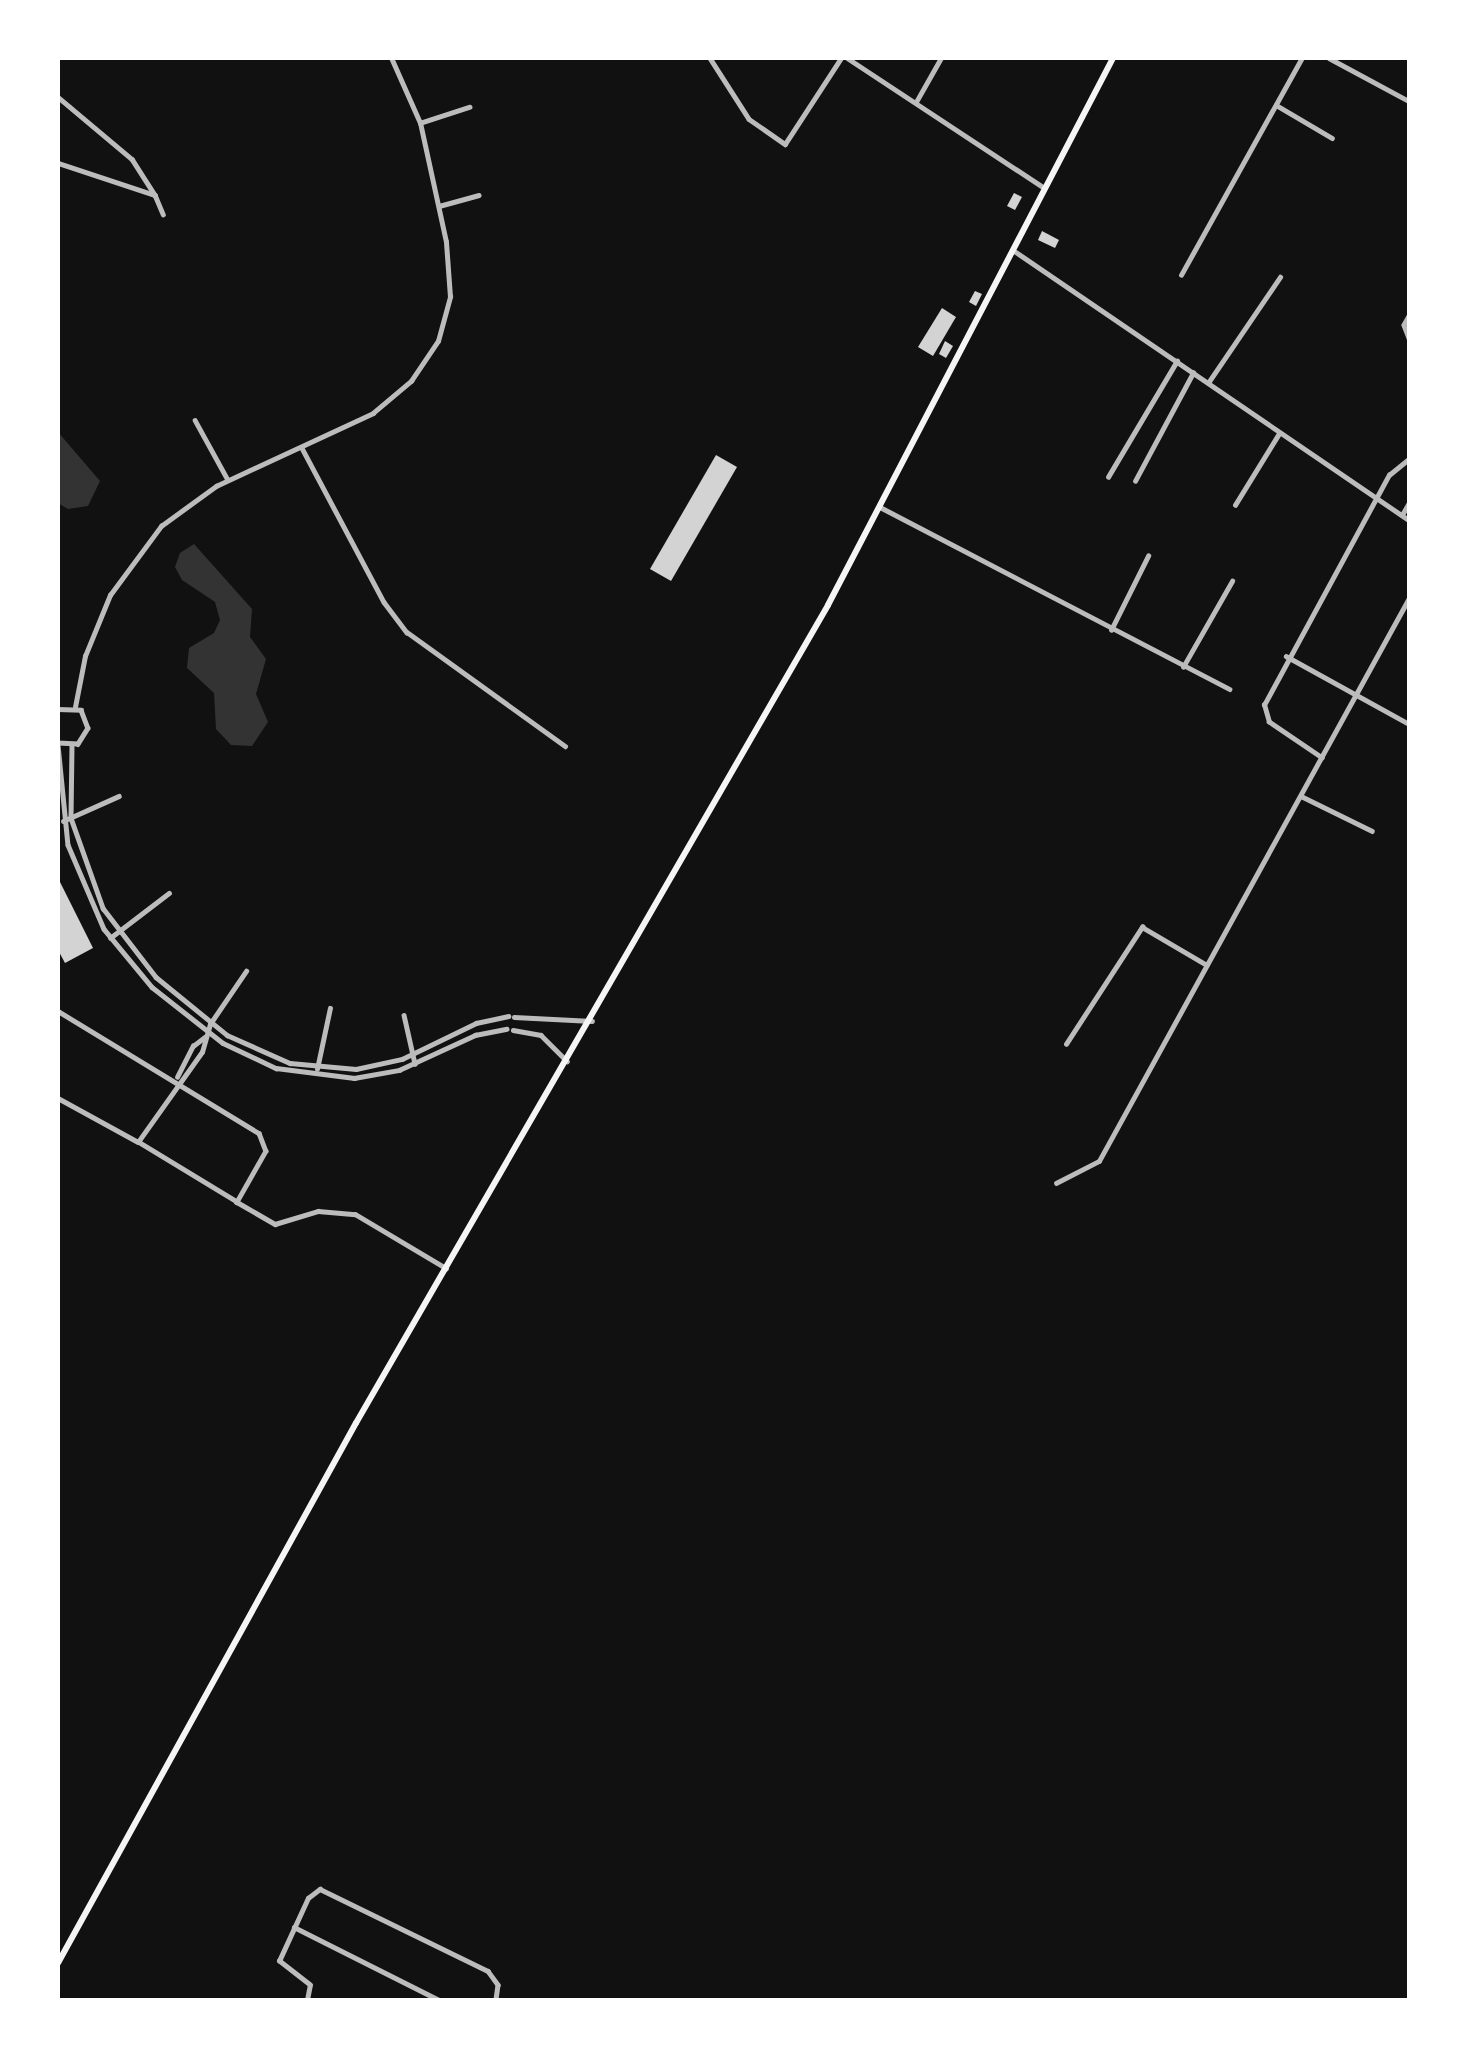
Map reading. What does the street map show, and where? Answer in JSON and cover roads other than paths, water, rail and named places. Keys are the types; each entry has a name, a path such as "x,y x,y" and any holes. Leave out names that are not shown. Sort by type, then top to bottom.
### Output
{"main road":[{"path":"58,1963 447,1269 592,1021 880,507 1113,58"}],"street":[{"path":"391,58 419,122 439,206 450,297 433,350 411,381 373,413 228,480 161,526 119,578 89,644 75,707 88,727 72,746 71,818 89,878 118,931 161,983 210,1024 258,1052 317,1069 356,1069 412,1056 476,1023 508,1016"},
{"path":"710,58 749,119 785,144 841,58"},
{"path":"846,58 1044,188"},
{"path":"916,102 941,58"},
{"path":"1181,275 1302,58"},
{"path":"1329,58 1409,101"},
{"path":"58,97 132,159 155,195 163,214"},
{"path":"1276,105 1332,138"},
{"path":"419,122 469,107"},
{"path":"58,163 155,195"},
{"path":"439,206 479,195"},
{"path":"1013,249 1177,361 1278,435 1409,520"},
{"path":"1208,383 1280,276"},
{"path":"1409,316 1404,325 1409,338"},
{"path":"1108,477 1177,361"},
{"path":"1135,481 1194,373"},
{"path":"195,419 228,480"},
{"path":"1235,505 1278,435"},
{"path":"302,448 384,602 407,632 565,746"},
{"path":"1322,758 1263,714 1286,656 1394,469 1409,459"},
{"path":"1402,515 1409,503"},
{"path":"880,507 1111,630 1230,689"},
{"path":"1111,630 1148,556"},
{"path":"1183,667 1232,581"},
{"path":"1056,1183 1099,1161 1409,598"},
{"path":"1286,656 1409,724"},
{"path":"58,709 75,707"},
{"path":"72,746 58,744 63,821 83,886 110,937 147,982 207,1035 258,1062 316,1076 363,1077 415,1064 475,1035 506,1029"},
{"path":"63,821 119,796"},
{"path":"1301,796 1372,831"},
{"path":"110,937 169,893"},
{"path":"1066,1044 1142,927 1206,965"},
{"path":"176,1081 202,1052 210,1024 246,971"},
{"path":"316,1076 330,1008"},
{"path":"58,1011 176,1081 265,1141 264,1157 237,1202"},
{"path":"404,1015 415,1064"},
{"path":"514,1017 592,1021"},
{"path":"523,1031 525,1019"},
{"path":"513,1030 548,1040 568,1061"},
{"path":"138,1142 176,1081 188,1052 207,1035"},
{"path":"58,1098 138,1142 237,1202 282,1224 318,1211 355,1214 447,1269"},
{"path":"307,2000 310,1985 279,1963 308,1898 320,1889 488,1971 498,1985 496,2000"},
{"path":"294,1927 439,2000"}]}
